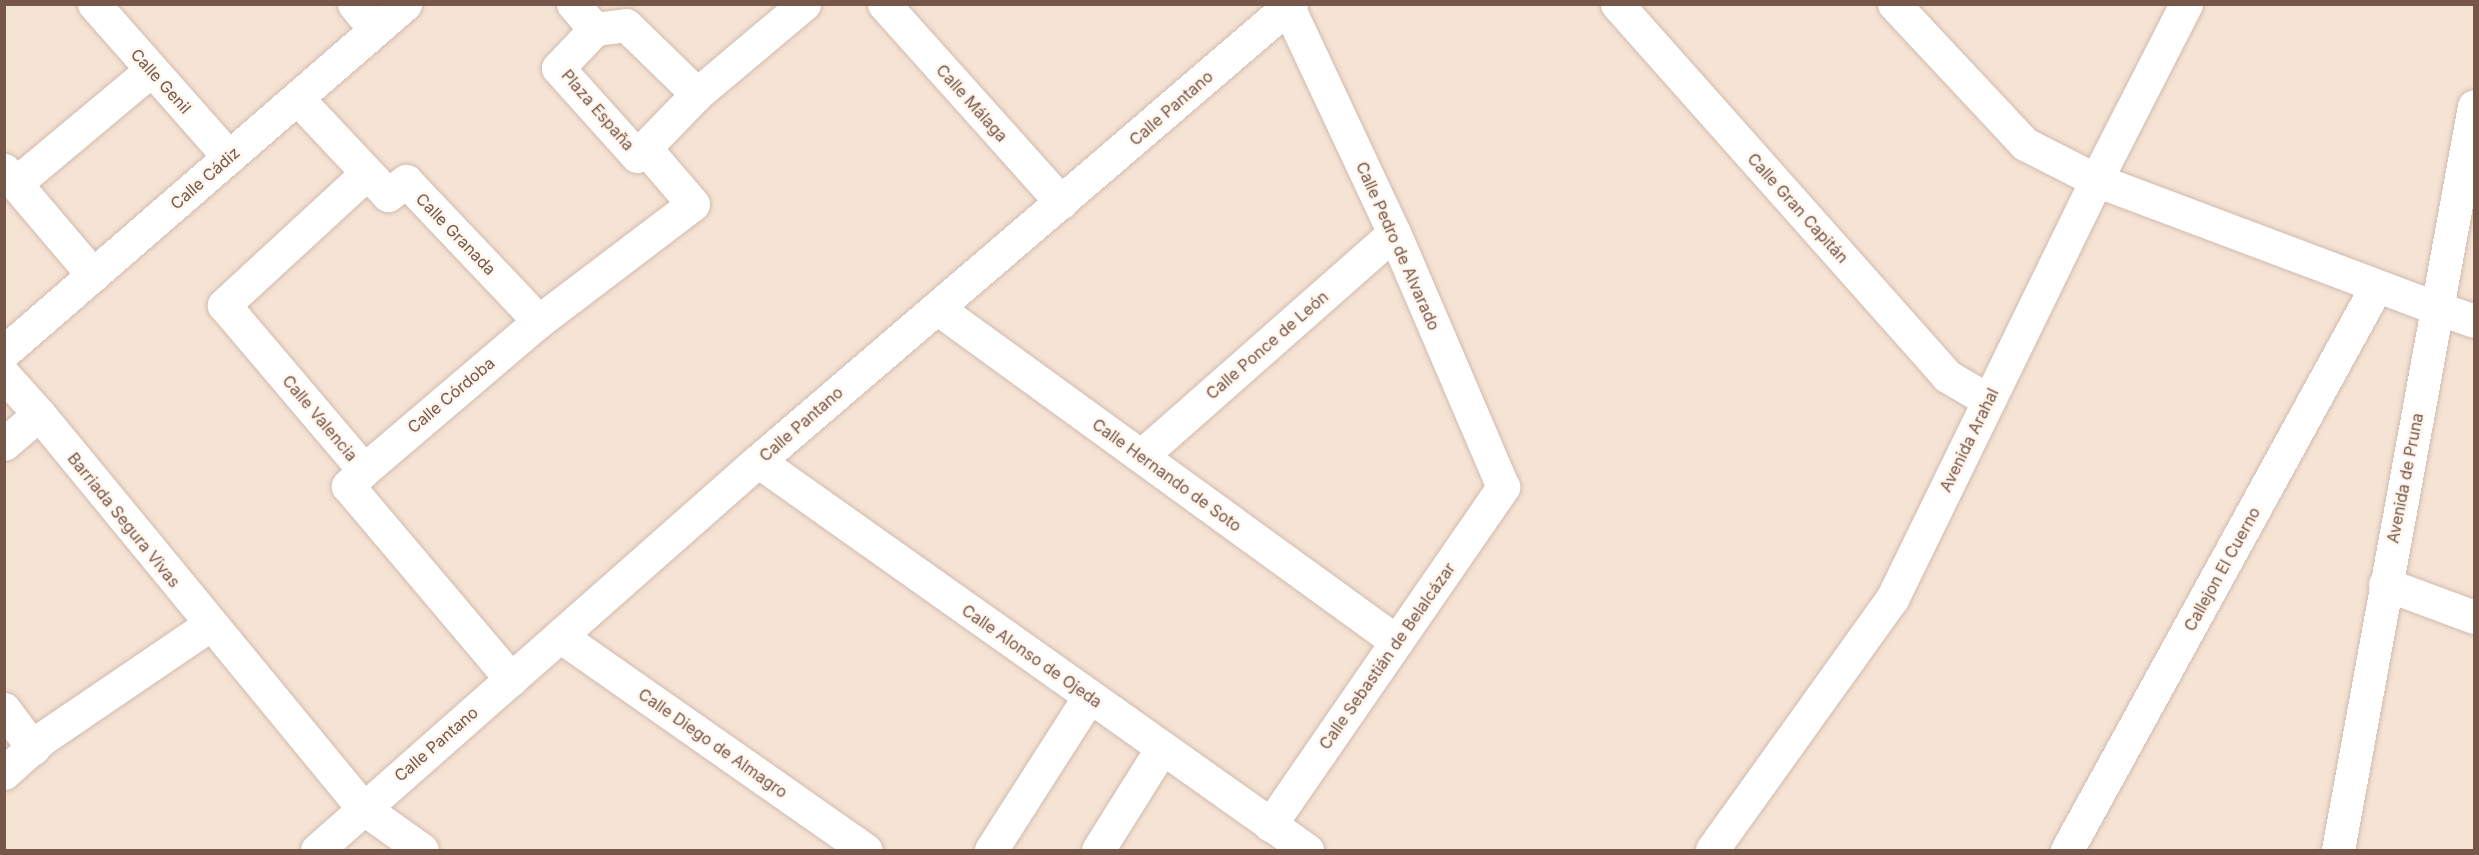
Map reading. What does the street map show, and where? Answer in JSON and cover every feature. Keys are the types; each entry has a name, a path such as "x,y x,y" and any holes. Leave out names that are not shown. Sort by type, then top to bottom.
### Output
{"street":[{"name":"Calle Genil","path":"94,4 229,157"},
{"path":"354,4 375,30"},
{"name":"Calle Cádiz","path":"4,352 405,4"},
{"path":"573,4 595,29 626,25 697,94"},
{"name":"Plaza España","path":"595,29 558,68 638,156 697,94 804,4"},
{"name":"Calle Málaga","path":"884,4 1061,202"},
{"name":"Calle Gran Capitán","path":"1617,4 1947,376 1988,400"},
{"path":"1894,4 2025,144 2096,180 2376,287 2475,321"},
{"name":"Avenida Arahal","path":"1712,850 1892,599 2096,180 2186,4"},
{"name":"Calle Pantano","path":"318,850 758,461 1290,6"},
{"name":"Calle Pedro de Alvarado","path":"1290,6 1394,234 1503,487"},
{"path":"93,275 10,176 151,70"},
{"name":"Calle Granada","path":"297,98 388,195 406,181 539,321"},
{"name":"Avenida de Pruna","path":"2338,850 2385,584 2475,106"},
{"name":"Calle Córdoba","path":"364,470 539,321 693,204 645,148"},
{"name":"Calle Valencia","path":"368,173 224,305 364,470 348,486 511,679"},
{"name":"Calle Ponce de León","path":"1141,456 1394,234"},
{"name":"Callejon El Cuerno","path":"2067,850 2376,287"},
{"name":"Calle Hernando de Soto","path":"937,308 1396,642"},
{"name":"Barriada Segura Vivas","path":"4,375 39,414 209,625 363,808 422,850"},
{"path":"4,444 39,414"},
{"name":"Calle Alonso de Ojeda","path":"758,461 1307,850"},
{"name":"Calle Sebastián de Belalcázar","path":"1270,825 1503,487"},
{"path":"2385,584 2475,617"},
{"path":"4,773 33,748 209,625"},
{"name":"Calle Diego de Almagro","path":"560,636 866,850"},
{"path":"991,850 1089,697"},
{"path":"4,710 33,748"},
{"path":"1098,850 1162,748"}],"shaded area":[{"path":"5,5 2474,5 2474,850 5,850"}]}
